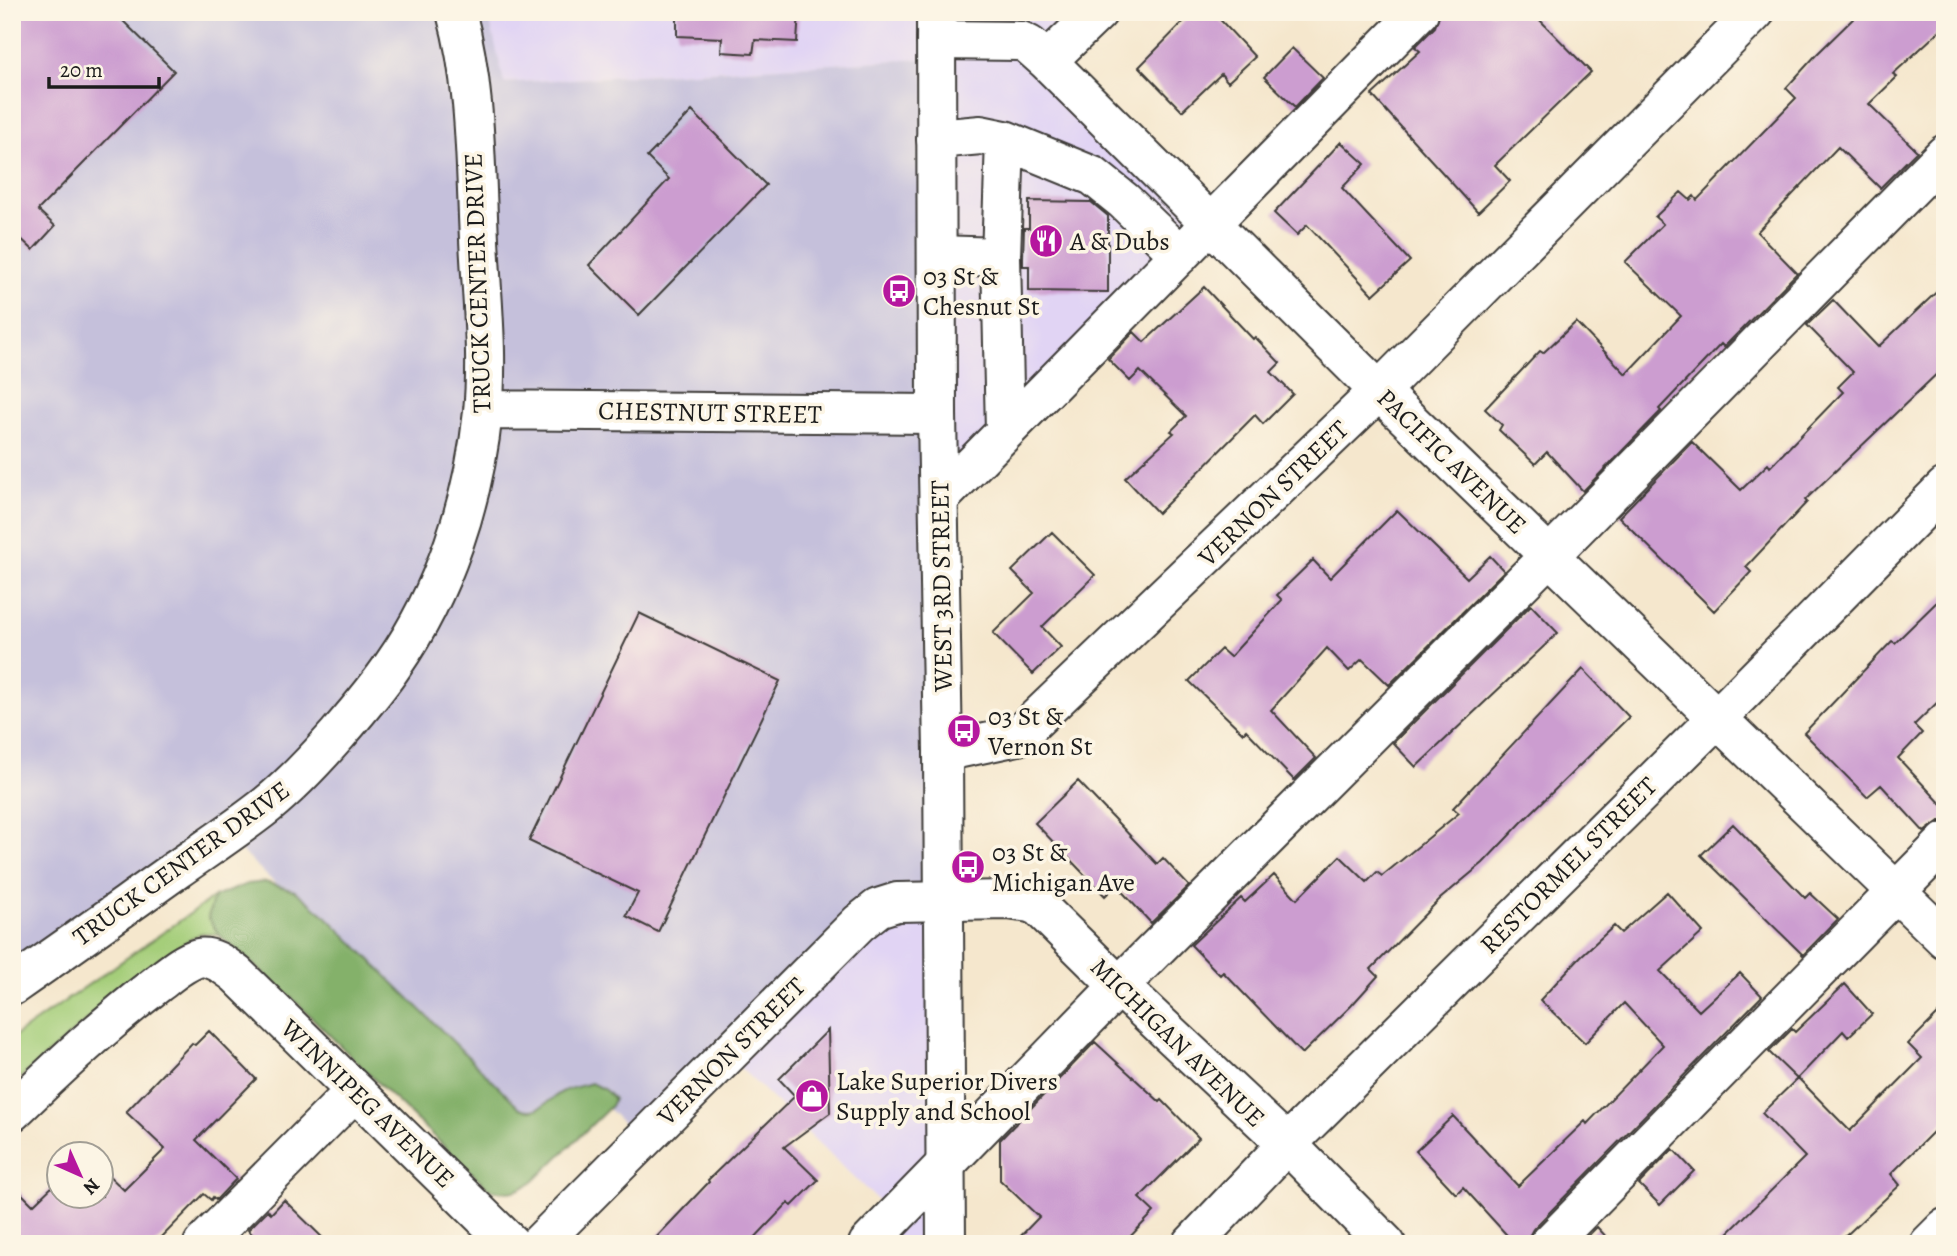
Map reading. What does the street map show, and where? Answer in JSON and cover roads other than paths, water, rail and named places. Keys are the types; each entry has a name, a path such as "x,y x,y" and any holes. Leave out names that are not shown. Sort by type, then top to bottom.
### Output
{"street":[{"name":"TRUCK CENTER DRIVE","path":"12,986 268,804 299,776 360,708 394,664 440,579 474,473 483,410 484,333 470,91 463,38 456,12"},
{"path":"1047,61 1098,12"},
{"path":"939,499 1419,12"},
{"name":"VERNON STREET","path":"943,752 1018,736 1379,391 1755,12"},
{"name":"PACIFIC AVENUE","path":"936,26 1021,41 1030,45 1379,391 1945,939"},
{"name":"WEST 3RD STREET","path":"936,26 937,414 943,752 946,1244"},
{"path":"936,139 981,135 1005,141 1093,176 1124,201 1180,255"},
{"path":"1005,141 1002,257 1005,431"},
{"path":"868,1244 1119,986 1549,556 1945,154"},
{"path":"937,255 1002,257"},
{"name":"CHESTNUT STREET","path":"483,410 937,414"},
{"name":"RESTORMEL STREET","path":"1192,1244 1287,1144 1717,718 1945,487"},
{"path":"1549,1244 1945,842"},
{"name":"MICHIGAN AVENUE","path":"944,901 1008,900 1039,907 1287,1144 1385,1244"},
{"name":"VERNON STREET","path":"538,1244 859,923 878,908 897,902 944,901"},
{"name":"WINNIPEG AVENUE","path":"12,1112 106,1024 186,963 199,958 211,958 236,974 511,1244"},
{"path":"203,1244 355,1091"},
{"path":"1929,1244 1945,1228"}],"place":[{"name":"A & Dubs","path":"1046,241"},
{"name":"03 St & Chesnut St","path":"899,291"},
{"name":"03 St & Vernon St","path":"964,731"},
{"name":"03 St & Michigan Ave","path":"968,867"},
{"name":"Lake Superior Divers Supply and School","path":"812,1096"}]}
